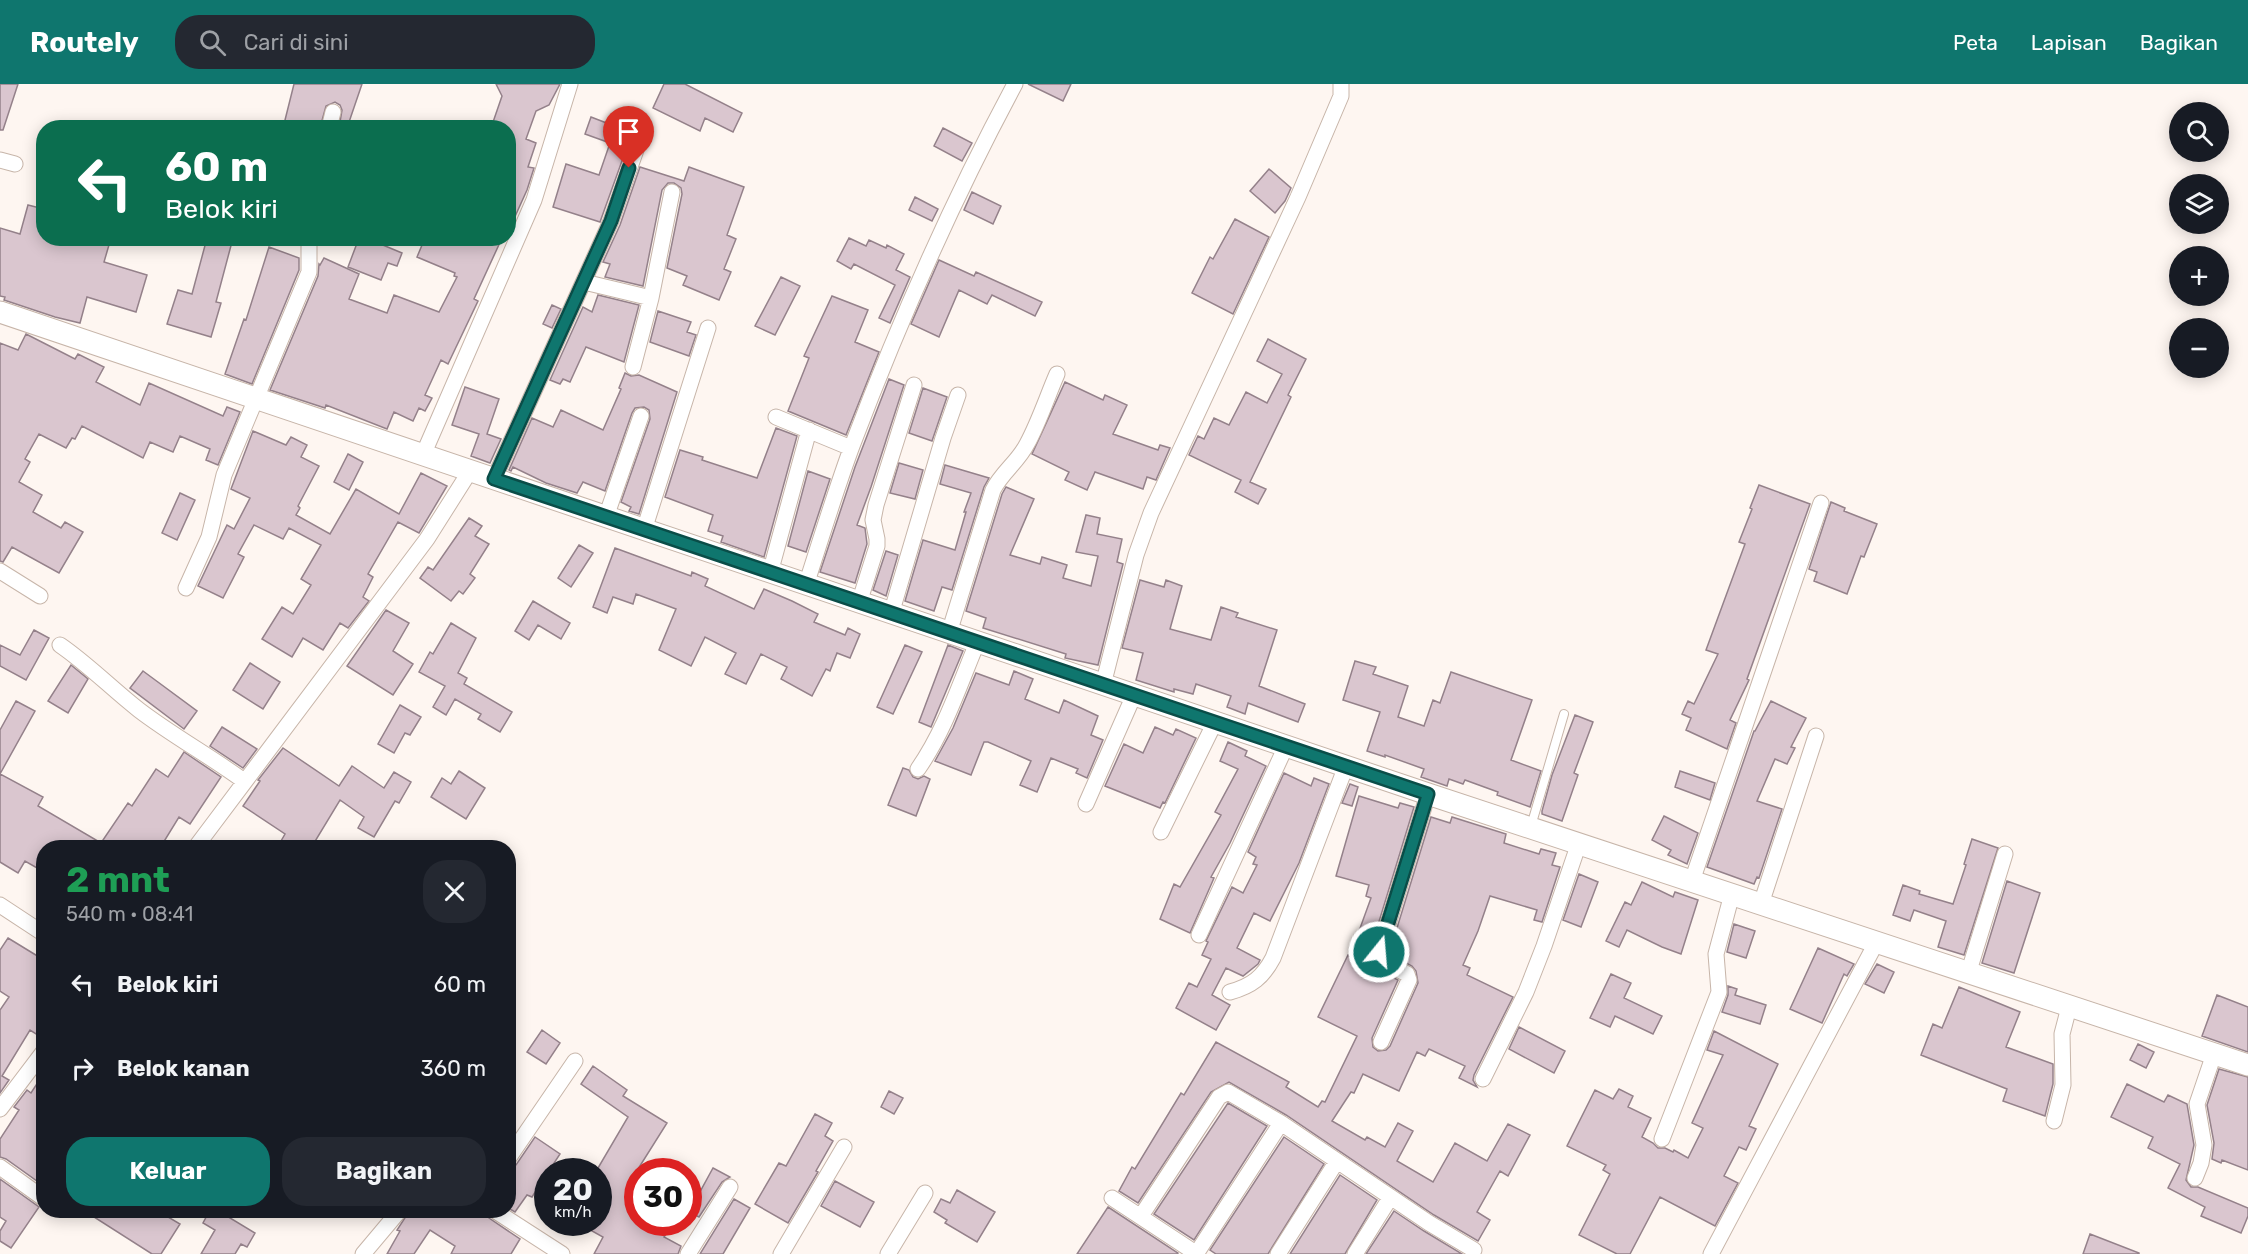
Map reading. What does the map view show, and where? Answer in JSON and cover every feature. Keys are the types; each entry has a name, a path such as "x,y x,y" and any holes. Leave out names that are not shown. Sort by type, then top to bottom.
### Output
{"street":[{"path":"516,241 534,200 570,84"},
{"path":"807,585 851,448 944,223 1015,84"},
{"path":"1103,685 1130,577 1150,513 1298,197 1341,96 1341,84"},
{"path":"331,120 333,112"},
{"path":"494,479 611,221 636,150"},
{"path":"0,160 15,164"},
{"path":"633,367 651,298 672,192"},
{"path":"186,588 209,537 224,475 309,272 309,246"},
{"path":"423,455 514,246"},
{"path":"584,282 651,298"},
{"path":"0,312 977,643 1968,974 2248,1065"},
{"path":"644,530 708,328"},
{"path":"949,633 993,490 1027,445 1057,374"},
{"path":"859,603 876,546 873,520 876,505 914,385"},
{"path":"891,614 942,438 958,395"},
{"path":"606,517 641,416"},
{"path":"776,417 851,448"},
{"path":"770,573 809,430"},
{"path":"201,840 427,539 470,471"},
{"path":"1692,881 1821,503"},
{"path":"0,571 40,596"},
{"path":"918,769 932,749 977,643"},
{"path":"60,645 83,661 140,710 244,781"},
{"path":"1086,804 1134,695"},
{"path":"1161,832 1215,722"},
{"path":"1761,904 1816,736"},
{"path":"1199,936 1286,746"},
{"path":"1230,992 1245,988 1258,980 1273,958 1346,766"},
{"path":"1380,1042 1409,980 1407,974 1380,960 1379,952 1428,794"},
{"path":"1483,1079 1526,992 1579,843"},
{"path":"1968,974 2005,854"},
{"path":"1662,1139 1719,992 1716,954 1732,894"},
{"path":"0,905 36,929"},
{"path":"1711,1254 1876,943"},
{"path":"2054,1121 2063,1085 2062,1034 2069,1007"},
{"path":"2195,1178 2201,1163 2204,1144 2197,1104 2214,1054"},
{"path":"516,1148 575,1061"},
{"path":"0,1109 36,1062"},
{"path":"1141,1216 1224,1093 1234,1093 1390,1198 1474,1250"},
{"path":"1112,1198 1194,1252 1281,1124"},
{"path":"781,1254 844,1147"},
{"path":"1278,1254 1337,1161"},
{"path":"0,1167 36,1193"},
{"path":"688,1254 730,1187"},
{"path":"888,1254 925,1193"},
{"path":"1355,1254 1390,1198"},
{"path":"363,1254 393,1218"},
{"path":"506,1218 562,1254"}],"lane":[{"path":"1531,828 1564,714"}],"building":[{"path":"0,84 18,84 3,130 0,130"},
{"path":"294,84 362,84 350,120 340,120 342,110 335,102 326,106 322,120 285,120"},
{"path":"496,84 560,84 549,105 536,111 526,139 536,143 528,167 534,168 516,214 516,120 494,120 502,96"},
{"path":"664,84 685,84 742,113 733,132 705,118 700,131 653,108"},
{"path":"1028,84 1071,84 1063,101"},
{"path":"591,117 635,134 633,141 627,147 600,222 553,207 566,164 599,175 610,143 585,134"},
{"path":"943,128 972,143 962,161 934,146"},
{"path":"640,167 684,181 689,167 744,187 727,235 736,239 724,269 731,272 719,300 683,285 687,276 667,268 682,194 681,188 674,183 668,183 662,190 643,286 605,277 610,264 603,262 620,225"},
{"path":"1269,169 1291,188 1285,201 1275,213 1250,191"},
{"path":"972,192 1001,206 993,224 964,210"},
{"path":"915,197 938,209 932,221 909,210"},
{"path":"28,205 36,207 36,246 109,246 104,262 147,275 136,312 87,297 80,323 4,300 5,297 0,296 0,228 20,234"},
{"path":"1235,219 1269,237 1233,314 1192,293 1210,257 1213,259"},
{"path":"849,238 866,246 869,240 886,248 887,245 904,254 896,270 910,277 890,323 879,318 895,285 854,264 851,269 837,261"},
{"path":"205,246 231,246 216,302 221,303 211,337 167,324 178,290 192,294"},
{"path":"356,246 385,246 402,253 397,266 388,263 381,280 348,267"},
{"path":"422,246 498,246 474,299 478,301 448,364 441,360 425,395 432,398 425,411 419,408 413,421 394,412 387,429 326,405 325,408 270,390 318,276 319,264 324,258 359,274 349,299 387,313 394,295 439,312 457,277 454,276 455,273 417,257"},
{"path":"269,247 299,258 299,270 252,384 225,374 244,319 246,320"},
{"path":"939,260 974,276 976,272 1042,302 1035,316 992,295 987,304 959,290 939,337 911,324"},
{"path":"781,277 800,286 775,335 755,326"},
{"path":"598,295 639,305 624,362 586,347 570,382 563,379 560,384 550,380 583,307 592,312"},
{"path":"832,296 868,310 855,342 879,352 846,435 788,411 809,358 804,356"},
{"path":"552,305 561,309 552,328 543,324"},
{"path":"658,311 691,322 687,332 696,335 689,356 650,342"},
{"path":"26,334 75,359 78,354 104,367 96,382 140,405 149,383 223,416 227,407 240,412 218,465 206,460 210,449 180,436 173,452 150,442 143,458 82,426 75,439 72,438 66,448 39,434 25,459 30,462 19,482 42,495 33,512 61,528 65,522 83,532 59,573 12,547 3,562 0,561 0,343 18,350"},
{"path":"1268,339 1306,359 1288,395 1291,397 1250,482 1266,489 1258,504 1235,492 1241,480 1189,455 1198,436 1204,439 1214,418 1229,425 1246,392 1267,403 1282,374 1257,361"},
{"path":"625,373 631,376 639,375 677,392 639,514 629,511 631,507 621,502 650,419 649,410 644,407 635,408 632,413 605,491 583,482 577,493 546,483 513,467 511,471 509,470 532,418 553,427 561,410 603,430 621,389 619,388"},
{"path":"889,379 904,385 857,525 865,528 867,544 855,583 820,572 855,467"},
{"path":"1065,382 1103,400 1105,395 1127,405 1113,434 1158,450 1160,445 1170,448 1156,480 1147,477 1143,489 1095,472 1087,490 1065,480 1069,472 1032,454"},
{"path":"465,387 499,399 487,434 501,439 490,463 471,456 479,434 452,425"},
{"path":"923,388 947,397 932,441 909,433"},
{"path":"776,428 797,436 764,557 721,542 723,536 708,531 713,515 665,497 680,450 703,457 702,460 757,478"},
{"path":"253,431 286,445 291,437 307,445 301,457 319,466 298,506 300,508 296,515 330,534 356,489 399,514 421,473 447,486 419,533 398,522 368,574 373,577 363,597 369,601 348,628 340,623 323,650 303,638 292,657 262,639 282,607 293,614 311,585 301,579 321,545 289,528 283,539 254,525 238,554 244,557 223,598 198,586 227,525 234,529 250,498 231,489"},
{"path":"348,454 363,462 349,490 334,482"},
{"path":"899,463 923,470 915,499 890,493"},
{"path":"945,465 989,478 984,487 952,590 942,587 934,611 905,601 923,540 955,550 971,493 940,484"},
{"path":"808,471 830,479 806,552 788,546"},
{"path":"1759,485 1810,504 1747,679 1749,680 1730,720 1736,723 1727,749 1686,730 1691,718 1682,714 1688,701 1694,704 1718,654 1706,650 1745,544 1739,542"},
{"path":"1006,487 1034,499 1010,555 1040,564 1042,557 1067,565 1063,578 1091,586 1098,556 1076,552 1086,515 1100,518 1097,534 1122,539 1117,562 1123,564 1098,665 1065,658 1066,654 983,628 986,618 966,611"},
{"path":"180,493 195,500 177,540 162,533"},
{"path":"1831,502 1845,508 1844,511 1877,524 1864,557 1861,556 1847,594 1814,581 1817,572 1809,569"},
{"path":"469,518 482,526 475,536 489,544 470,574 475,578 463,594 459,591 451,601 420,578 428,567 433,570"},
{"path":"579,545 593,553 571,587 558,578"},
{"path":"615,548 691,576 692,572 708,579 705,586 754,609 764,589 818,614 814,622 845,635 848,628 860,634 850,658 837,653 830,671 826,669 812,696 781,679 787,667 761,654 746,684 725,674 736,653 705,637 691,666 659,650 676,609 636,594 633,604 613,597 607,613 593,607"},
{"path":"886,551 898,555 886,596 873,590"},
{"path":"1140,580 1164,587 1166,580 1182,586 1170,629 1211,640 1221,607 1238,613 1236,617 1277,630 1259,686 1305,704 1298,722 1248,703 1245,714 1227,707 1231,696 1196,684 1193,694 1174,689 1174,692 1136,680 1143,653 1122,648"},
{"path":"533,601 570,623 561,639 538,625 529,640 515,631"},
{"path":"386,610 409,623 393,651 413,664 393,695 347,666"},
{"path":"451,623 476,638 458,673 467,678 464,684 512,712 500,732 478,719 481,714 455,699 446,715 433,707 445,686 419,672 430,652 433,654"},
{"path":"34,630 49,638 26,680 0,666 0,645 20,655"},
{"path":"905,645 922,652 893,714 877,707"},
{"path":"948,645 963,651 931,727 919,722"},
{"path":"1355,661 1376,667 1373,674 1408,686 1398,717 1424,726 1433,700 1440,703 1451,672 1532,700 1511,760 1541,771 1530,807 1465,780 1463,784 1449,779 1447,786 1421,777 1424,769 1367,751 1380,712 1343,700"},
{"path":"250,663 280,682 263,709 233,690"},
{"path":"71,665 88,679 68,713 48,701"},
{"path":"143,671 197,711 184,729 130,688"},
{"path":"1014,671 1033,679 1025,699 1059,713 1064,700 1098,716 1091,735 1103,740 1087,778 1076,773 1078,769 1051,758 1037,792 1020,785 1031,761 988,742 984,742 971,775 935,761 953,728 976,673 1009,685"},
{"path":"16,701 35,711 0,774 0,730"},
{"path":"1771,701 1806,718 1791,747 1795,748 1787,764 1775,759 1757,801 1782,809 1759,878 1757,877 1754,884 1707,867 1754,731"},
{"path":"400,705 421,717 410,735 405,733 394,753 378,744"},
{"path":"1575,715 1593,722 1574,773 1578,775 1562,821 1542,814 1542,811 1552,775"},
{"path":"222,727 257,749 243,768 210,746"},
{"path":"1155,727 1173,735 1176,729 1196,738 1165,803 1163,802 1160,808 1105,786 1124,744 1143,753"},
{"path":"1228,742 1247,751 1245,756 1266,766 1230,843 1211,877 1214,878 1190,933 1160,919 1174,884 1180,887 1221,815 1215,812 1238,769 1220,761"},
{"path":"283,748 339,786 352,766 384,788 394,772 411,782 399,803 395,801 374,837 358,828 364,817 340,800 316,840 282,840 285,834 243,806 260,781 258,780"},
{"path":"184,752 221,777 190,824 179,817 165,840 103,840 128,803 132,806 156,769 168,777"},
{"path":"903,768 909,770 913,777 918,779 924,776 930,779 916,816 888,805"},
{"path":"459,771 485,788 466,819 431,797 442,778 451,784"},
{"path":"1680,771 1715,783 1710,800 1675,787"},
{"path":"1284,773 1311,786 1314,778 1329,784 1299,863 1270,921 1254,913 1237,948 1260,960 1258,964 1243,976 1226,968 1212,995 1230,1005 1216,1030 1176,1008 1189,983 1197,987 1211,959 1202,955 1208,942 1206,941 1232,887 1243,893 1257,865 1253,864 1256,857 1248,852"},
{"path":"0,774 43,797 38,806 96,840 36,840 36,867 25,861 18,873 0,862"},
{"path":"1350,784 1358,787 1352,806 1342,803"},
{"path":"1359,796 1398,808 1400,803 1414,807 1370,951 1372,966 1398,980 1372,1038 1373,1047 1378,1051 1386,1050 1390,1046 1418,983 1416,971 1412,966 1389,954 1431,817 1450,823 1452,817 1506,834 1504,843 1539,854 1541,849 1556,853 1552,865 1560,867 1542,922 1534,920 1537,910 1490,896 1463,965 1470,968 1467,975 1513,997 1474,1075 1473,1080 1477,1087 1459,1078 1465,1066 1429,1049 1425,1056 1417,1052 1399,1091 1363,1074 1354,1093 1351,1092 1332,1121 1365,1140 1367,1137 1385,1147 1398,1123 1413,1131 1397,1161 1433,1182 1455,1143 1487,1161 1508,1124 1530,1135 1508,1176 1500,1171 1477,1212 1490,1220 1478,1241 1434,1215 1286,1115 1229,1082 1211,1092 1138,1203 1119,1191 1132,1167 1135,1169 1181,1093 1184,1095 1216,1042 1289,1082 1286,1087 1318,1107 1322,1101 1325,1102 1357,1036 1318,1017 1348,955 1350,956 1371,898 1366,896 1369,885 1336,876"},
{"path":"1664,816 1698,833 1687,864 1668,855 1671,850 1652,840"},
{"path":"1972,839 1998,848 1964,955 1938,947 1946,921 1914,910 1910,921 1893,915 1903,885 1920,891 1919,894 1953,904"},
{"path":"1579,874 1598,882 1581,927 1563,920"},
{"path":"2007,881 2040,893 2014,973 1982,963"},
{"path":"1642,882 1673,897 1675,892 1698,900 1681,954 1627,930 1619,947 1606,941 1625,902 1631,905"},
{"path":"1734,924 1755,931 1746,958 1727,952"},
{"path":"8,938 36,955 36,1034 30,1030 2,1076 9,1080 0,1093 0,1010 9,997 0,991 0,950"},
{"path":"1818,948 1854,964 1847,976 1844,974 1822,1023 1790,1009"},
{"path":"1877,964 1894,972 1884,993 1865,984"},
{"path":"1611,974 1631,983 1624,998 1662,1016 1653,1034 1615,1016 1610,1027 1590,1018"},
{"path":"1728,986 1737,989 1735,995 1766,1005 1760,1024 1722,1012 1728,995"},
{"path":"1959,987 2020,1012 2006,1047 2053,1064 2053,1084 2045,1116 2003,1101 2007,1089 1921,1055 1933,1024 1942,1028"},
{"path":"2217,995 2248,1007 2248,1052 2202,1036"},
{"path":"1519,1027 1565,1051 1554,1073 1509,1049"},
{"path":"542,1030 560,1043 546,1064 527,1052"},
{"path":"1714,1031 1778,1064 1749,1126 1756,1129 1746,1150 1739,1147 1724,1176 1738,1183 1715,1226 1660,1197 1630,1254 1617,1254 1579,1235 1610,1174 1603,1170 1606,1165 1567,1146 1595,1090 1613,1099 1619,1089 1633,1096 1628,1107 1651,1118 1642,1137 1658,1148 1665,1148 1673,1152 1674,1150 1688,1158 1703,1128 1692,1123 1723,1055 1707,1050"},
{"path":"2138,1044 2154,1052 2146,1068 2130,1060"},
{"path":"593,1066 627,1090 623,1096 667,1123 645,1158 624,1158 624,1236 665,1236 681,1246 678,1254 594,1254 603,1237 601,1236 612,1236 612,1158 604,1158 628,1117 581,1084"},
{"path":"2219,1069 2248,1077 2248,1170 2222,1160 2221,1163 2212,1159 2214,1143 2207,1105"},
{"path":"2127,1084 2164,1102 2168,1095 2187,1104 2194,1145 2186,1180 2191,1187 2198,1187 2248,1208 2248,1216 2241,1233 2201,1216 2205,1207 2168,1188 2180,1164 2148,1148 2153,1137 2111,1117"},
{"path":"36,1085 36,1180 0,1157 0,1139 19,1110 14,1107 27,1090 31,1093"},
{"path":"889,1091 903,1098 894,1114 881,1107"},
{"path":"1228,1103 1267,1126 1194,1240 1154,1214"},
{"path":"815,1114 832,1123 825,1136 833,1141 788,1223 755,1204 779,1163 786,1166"},
{"path":"535,1137 560,1154 557,1158 534,1158 534,1194 532,1197 527,1195 516,1211 516,1165"},
{"path":"1284,1137 1324,1164 1268,1254 1216,1254 1210,1250"},
{"path":"713,1168 730,1177 722,1182 702,1212 702,1188"},
{"path":"1340,1175 1377,1200 1345,1254 1290,1254"},
{"path":"0,1179 36,1205 36,1211 11,1248 0,1241 0,1231 6,1221 0,1217"},
{"path":"835,1181 874,1202 860,1227 821,1206"},
{"path":"957,1190 995,1212 977,1242 945,1223 947,1220 934,1212 941,1199 950,1203"},
{"path":"734,1199 750,1208 723,1254 700,1254"},
{"path":"1108,1207 1178,1253 1077,1254"},
{"path":"1394,1211 1424,1231 1462,1254 1366,1254"},
{"path":"96,1218 170,1218 180,1224 161,1254 152,1254"},
{"path":"206,1218 230,1218 255,1233 247,1247 241,1244 235,1254 201,1254 215,1230 203,1223"},
{"path":"405,1218 489,1218 520,1239 511,1254 451,1254 455,1246 430,1230 414,1254 387,1254 400,1231 397,1230"},
{"path":"2090,1234 2139,1253 2139,1254 2083,1254"}],"route":[{"path":"629,168 611,221 494,479 1428,794 1379,952"}]}
